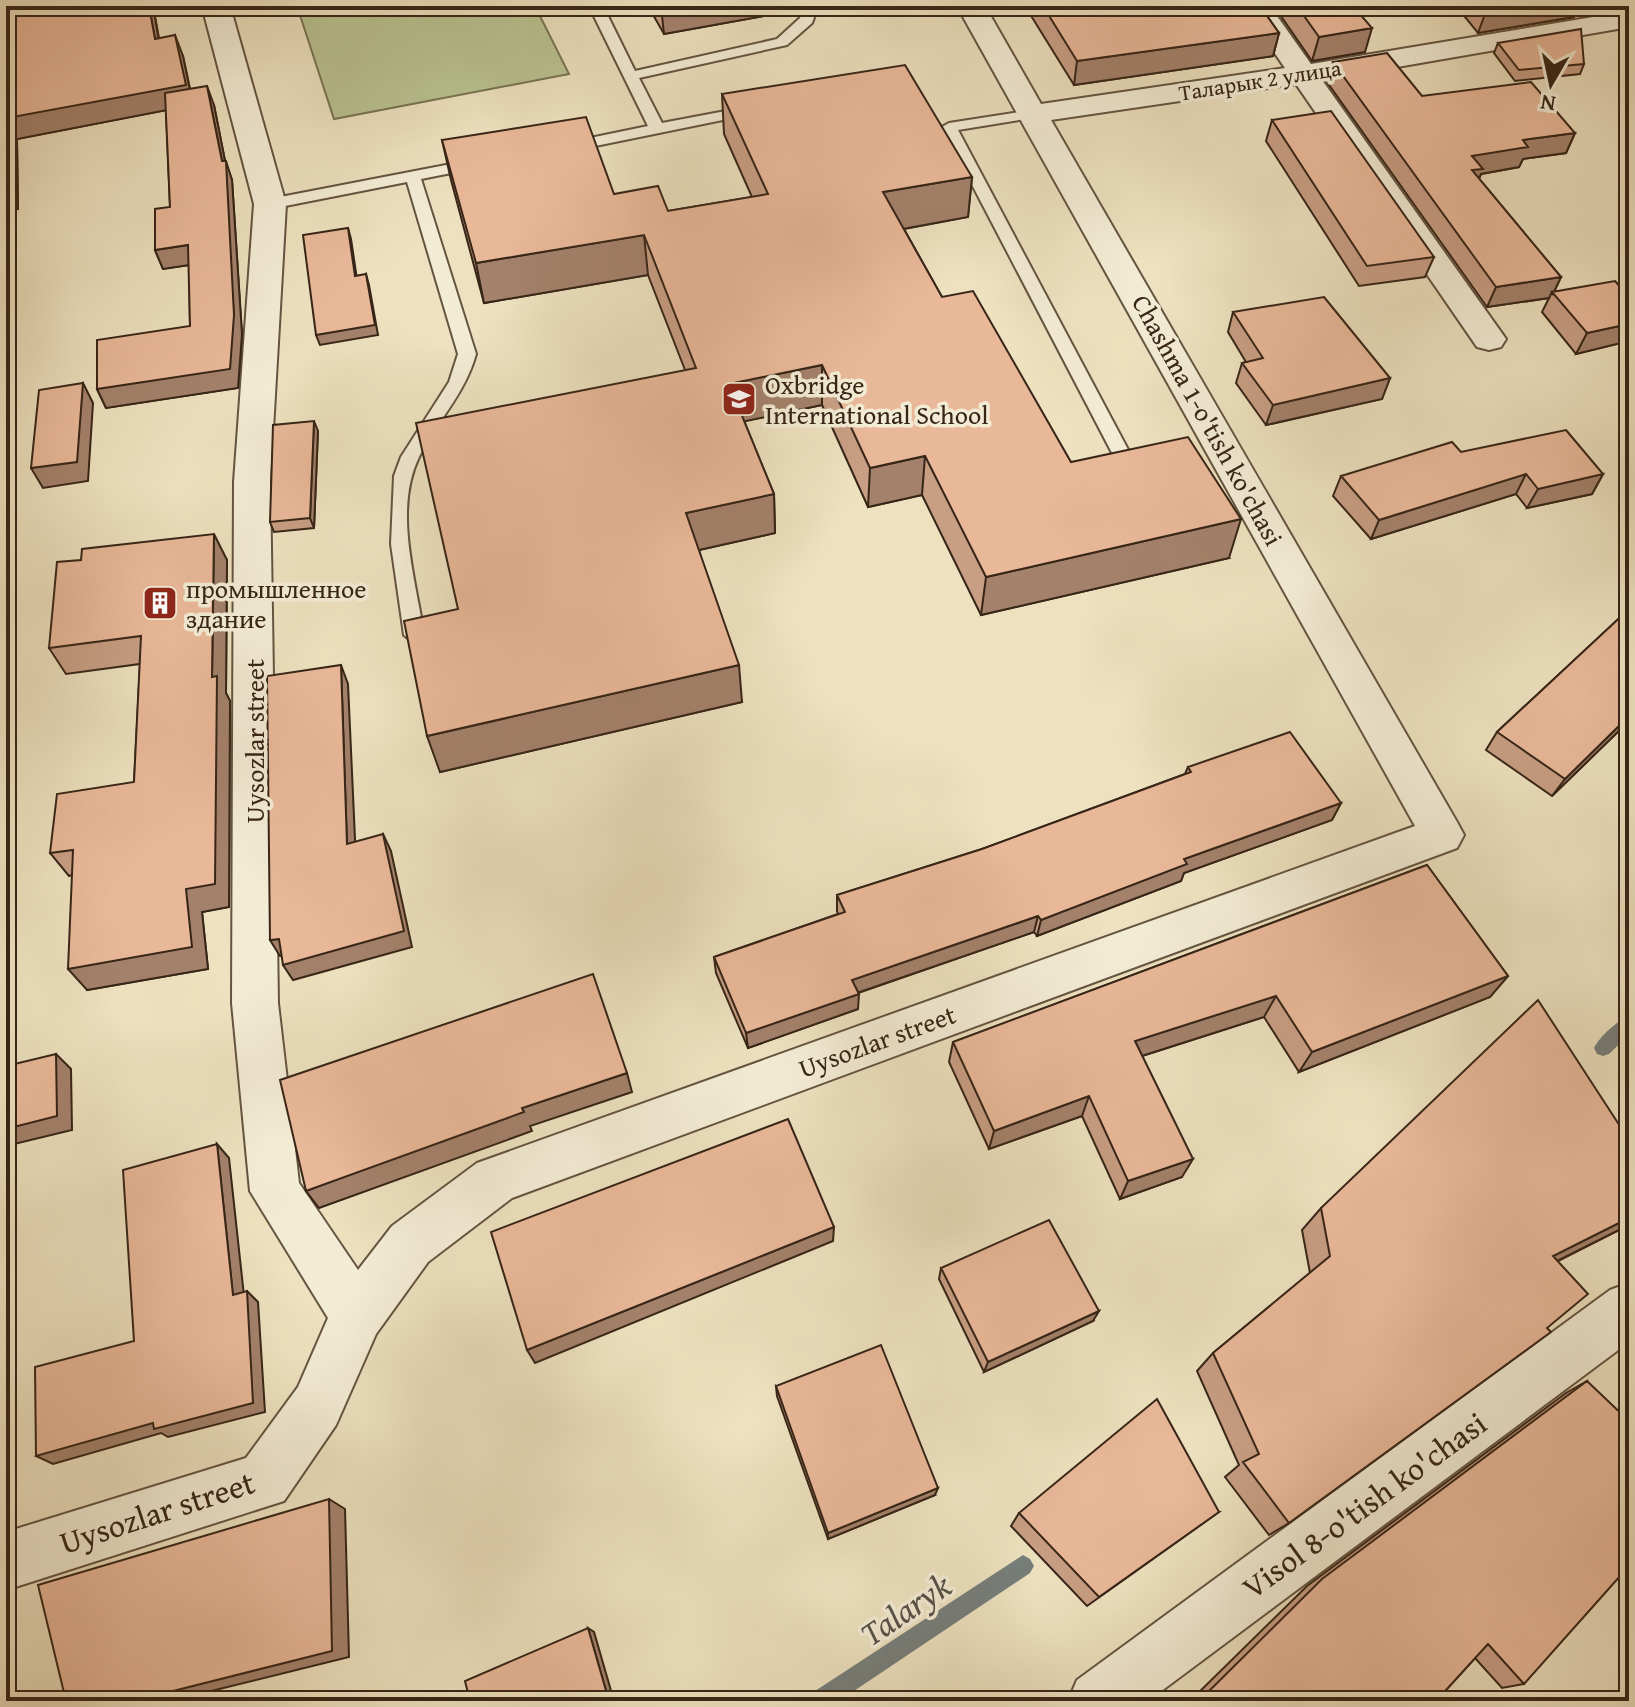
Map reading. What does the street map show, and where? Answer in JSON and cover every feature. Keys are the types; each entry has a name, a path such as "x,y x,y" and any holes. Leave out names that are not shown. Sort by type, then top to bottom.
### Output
{"street":[{"name":"Uysozlar street","path":"216,6 270,204 252,482 255,1003 275,1191 357,1315"},
{"name":"Chashma 1-o'tish ko'chasi","path":"971,6 1442,835"},
{"path":"1256,6 1489,339"},
{"name":"Таларык 2 улица","path":"1032,114 1306,74 1578,16 1629,19"},
{"name":"Uysozlar street","path":"6,1561 264,1481 317,1406 357,1315 410,1244 495,1180 1442,835"},
{"name":"Visol 8-o'tish ko'chasi","path":"1098,1701 1629,1309"}],"lane":[{"path":"596,6 657,129"},
{"path":"631,76 782,42 794,35 807,20 809,12 805,6"},
{"path":"550,150 764,107"},
{"path":"1032,114 949,127 1132,474"},
{"path":"270,204 489,162"},
{"path":"413,177 467,354 463,373 450,399 410,458 398,496 414,635"}],"green space":[{"path":"297,6 535,6 569,74 334,119"}],"building":[{"path":"6,6 149,6 155,39 175,35 186,85 7,118 6,188"},
{"path":"1043,6 1260,6 1279,33 1077,61"},
{"path":"1297,6 1353,6 1372,28 1319,37"},
{"path":"1478,6 1533,6 1485,14"},
{"path":"1581,29 1584,64 1519,70 1498,43"},
{"path":"1387,53 1422,96 1531,82 1575,133 1523,140 1528,147 1472,156 1483,169 1472,170 1561,277 1496,287 1333,62"},
{"path":"905,65 972,177 883,192 942,297 973,291 1071,462 1188,437 1241,519 986,577 925,456 870,468 822,365 729,384 774,494 686,513 739,665 427,736 404,621 458,609 416,423 696,368 644,235 476,263 442,140 586,117 614,194 658,186 668,211 768,194 722,94"},
{"path":"207,86 222,161 226,161 234,315 230,369 97,389 97,340 190,326 188,245 155,250 155,209 170,207 165,93"},
{"path":"1331,111 1434,257 1367,266 1272,120"},
{"path":"348,228 355,276 366,274 375,325 316,335 303,235"},
{"path":"1615,281 1629,297 1629,324 1587,333 1552,292"},
{"path":"1324,297 1390,378 1273,405 1242,363 1263,358 1233,312"},
{"path":"83,383 77,462 31,468 39,390"},
{"path":"314,421 310,518 270,522 273,425"},
{"path":"1566,430 1603,474 1538,489 1526,474 1379,520 1341,476 1452,442 1461,452"},
{"path":"214,534 212,677 217,676 215,884 186,889 192,947 68,969 73,850 50,853 57,794 134,782 141,636 49,648 57,562 81,560 82,549"},
{"path":"1629,609 1629,716 1565,779 1497,732"},
{"path":"341,665 347,844 383,834 404,931 283,965 279,939 270,940 267,676"},
{"path":"1290,732 1341,803 1184,859 1187,864 1041,920 1038,916 852,980 859,994 746,1033 714,957 845,912 837,895 982,849 1191,772 1188,767"},
{"path":"1427,865 1508,976 1312,1052 1276,996 1135,1041 1193,1159 1128,1181 1089,1096 994,1131 953,1042"},
{"path":"593,974 627,1073 522,1108 524,1112 306,1191 280,1080"},
{"path":"1538,1000 1629,1140 1629,1218 1553,1256 1588,1294 1547,1328 1551,1332 1289,1523 1243,1462 1259,1454 1213,1353 1330,1256 1321,1208"},
{"path":"56,1054 57,1116 6,1129 6,1066"},
{"path":"788,1119 834,1227 527,1350 491,1232"},
{"path":"217,1144 233,1295 247,1291 253,1403 154,1429 153,1423 36,1456 35,1367 134,1341 123,1170"},
{"path":"1049,1220 1099,1311 988,1362 941,1268"},
{"path":"881,1345 938,1488 828,1533 776,1386"},
{"path":"1587,1381 1629,1421 1629,1566 1524,1684 1488,1644 1436,1701 1199,1701 1322,1579"},
{"path":"1157,1399 1219,1512 1099,1597 1019,1513"},
{"path":"329,1499 332,1651 173,1691 175,1701 66,1701 38,1585"},
{"path":"588,1628 609,1701 470,1701 465,1681"}],"waterway":[{"name":"Talaryk","path":"1603,1048 1629,1024"},
{"name":"Talaryk","path":"820,1701 1023,1566"}],"place":[{"name":"Oxbridge International School","path":"739,399"},
{"name":"промышленное здание","path":"160,603"}]}
